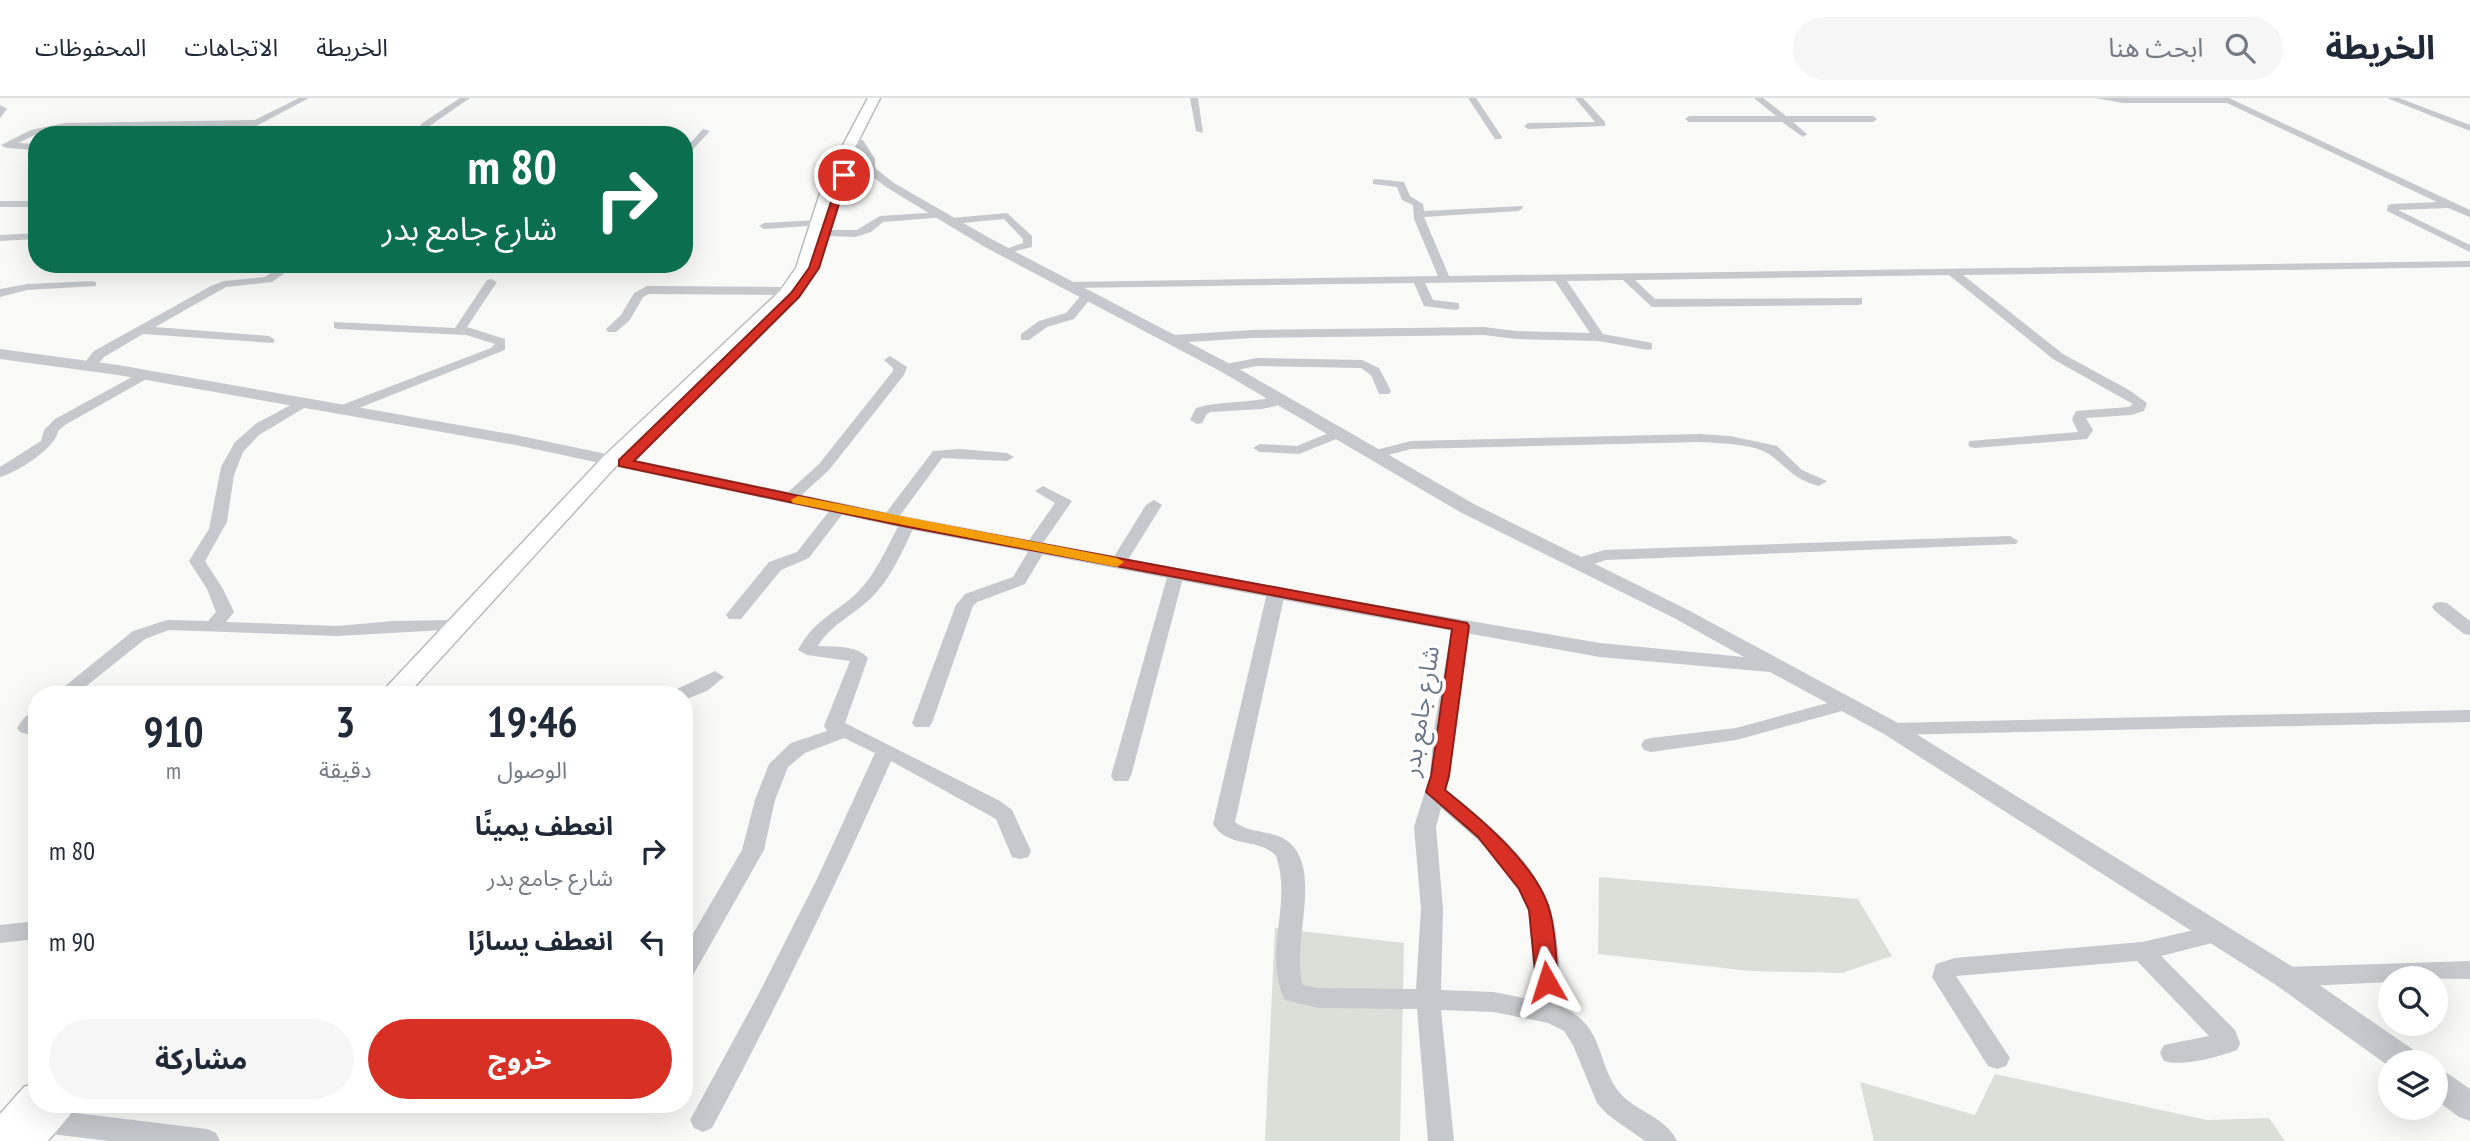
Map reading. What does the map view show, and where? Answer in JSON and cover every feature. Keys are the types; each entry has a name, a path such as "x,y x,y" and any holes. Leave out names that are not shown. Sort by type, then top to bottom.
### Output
{"main road":[{"path":"855,157 874,98"},
{"path":"400,686 456,625 617,462 795,295 814,268 831,180 855,157 886,98"},
{"path":"773,314 804,268 822,228"},
{"path":"421,686 617,462"},
{"path":"0,1140 41,1116"}],"street":[{"path":"252,126 305,98"},
{"path":"424,126 466,98"},
{"path":"1194,98 1200,131"},
{"path":"1416,98 1427,102"},
{"path":"1472,98 1498,137"},
{"path":"1528,126 1602,124 1579,98"},
{"path":"1758,98 1803,134"},
{"path":"2099,98 2123,101 2226,100 2470,214"},
{"path":"2392,98 2470,128"},
{"path":"0,108 3,109 0,115"},
{"path":"1689,119 1873,119"},
{"path":"65,126 257,123"},
{"path":"693,146 706,131"},
{"path":"28,135 6,145 28,146"},
{"path":"855,157 890,185 947,218 1174,339 1467,508 1581,563 1892,729 2286,977 2390,1050"},
{"path":"1376,182 1401,184 1406,198 1420,207 1419,219 1445,280"},
{"path":"1414,202 1518,208"},
{"path":"0,204 28,204"},
{"path":"2450,205 2392,207 2392,211 2470,248"},
{"path":"1420,214 1454,214 1498,208"},
{"path":"764,226 822,228 857,234 868,231 880,219 1007,216 1028,238 1028,245 1007,252"},
{"path":"0,238 28,237"},
{"path":"1080,289 1418,280 2470,264"},
{"path":"1951,271 2037,341 2076,368 2131,395 2140,403 2139,408 2131,411 2081,414 2079,419 2086,430 2082,436 1975,444"},
{"path":"89,366 99,354 215,288 224,284 268,280 278,273"},
{"path":"1626,277 1652,303 1858,301"},
{"path":"1559,278 1599,337"},
{"path":"1418,280 1428,303 1455,306"},
{"path":"463,332 461,325 491,282"},
{"path":"0,293 46,285 92,284"},
{"path":"1025,337 1047,322 1070,316 1080,289"},
{"path":"612,329 626,317 638,295 647,290 788,291"},
{"path":"338,325 463,332 502,344 488,355 344,409"},
{"path":"140,330 269,340"},
{"path":"1174,339 1264,334 1484,331 1516,335 1599,337 1648,345"},
{"path":"0,354 89,366 516,440 899,521 1461,626 1600,650 1776,667"},
{"path":"790,498 824,467 899,372 900,367 890,360"},
{"path":"1226,368 1257,362 1362,364 1373,367 1378,372 1384,391"},
{"path":"0,473 46,444 51,430 60,422 143,375"},
{"path":"1197,421 1201,411 1210,407 1266,405 1278,400"},
{"path":"214,625 225,612 215,589 197,561 214,536 222,509 222,487 234,454 253,434 304,402"},
{"path":"1260,447 1299,450 1336,434"},
{"path":"1373,455 1411,445 1720,439 1772,449 1797,474 1819,481"},
{"path":"1007,457 938,454 899,521 881,576 866,594 817,632 807,650 859,658 834,726 993,806 1005,816 1020,851"},
{"path":"922,723 965,605 971,598 1019,580 1064,500 1044,491"},
{"path":"1118,563 1154,505"},
{"path":"735,615 775,566 803,555 839,508"},
{"path":"1581,563 1604,555 1623,554 2010,541"},
{"path":"1121,776 1176,574"},
{"path":"1276,593 1224,824 1232,832 1278,844 1285,850 1292,874 1289,970 1294,992 1318,998 1494,1002 1553,1014 1573,1024 1584,1040 1606,1095 1617,1107 1647,1126 1664,1141"},
{"path":"2441,607 2470,630"},
{"path":"74,686 126,644 146,631 167,625 337,631 394,626 456,625"},
{"name":"شارع جامع بدر","path":"1461,626 1440,776 1435,792 1485,832 1526,885 1539,910 1553,1014"},
{"path":"693,690 715,677"},
{"path":"1651,745 1737,734 1846,704"},
{"path":"1892,729 2470,716"},
{"path":"693,954 753,850 765,800 779,764 798,748 843,732"},
{"path":"703,1120 803,929 886,750"},
{"path":"1435,792 1425,827 1432,909 1429,1001 1441,1141"},
{"path":"0,934 28,931"},
{"path":"1997,1058 1944,977 1944,971 1955,967 2143,951 2216,934"},
{"path":"2143,951 2226,1037 2228,1043 2173,1053"},
{"path":"2286,977 2470,970"},
{"path":"41,1116 207,1141"}],"shaded area":[{"path":"1599,877 1858,899 1892,956 1842,973 1750,971 1598,954"},
{"path":"1275,928 1404,943 1400,1141 1265,1141"},
{"path":"1995,1074 2207,1120 2269,1118 2285,1141 1874,1141 1860,1082 1975,1115"}],"slow traffic":[{"path":"798,500 1117,562"}],"route":[{"path":"844,175 814,268 795,295 624,463 908,523 1347,607 1461,626 1444,729 1440,776 1435,792 1485,832 1526,885 1539,910 1547,982"}]}
